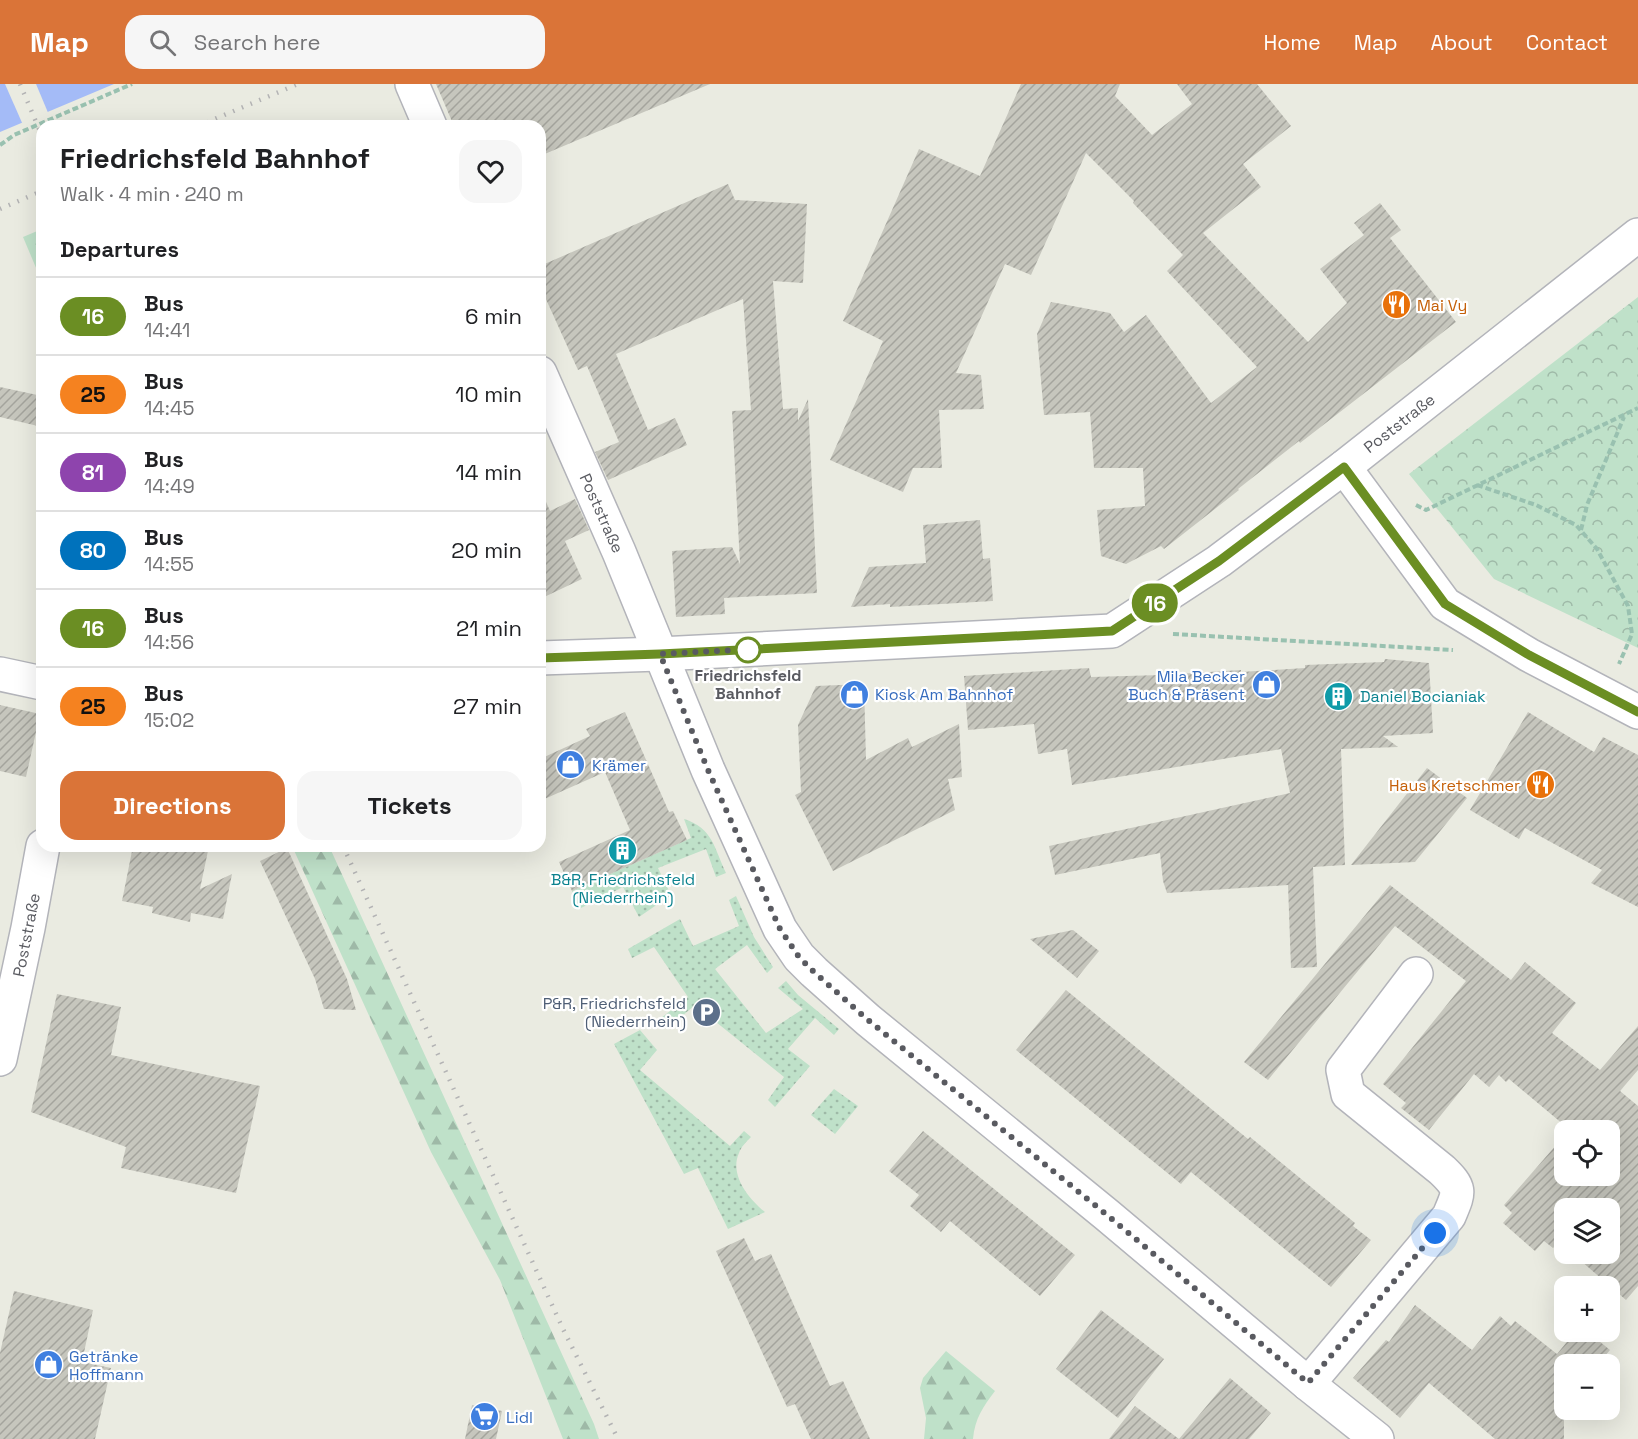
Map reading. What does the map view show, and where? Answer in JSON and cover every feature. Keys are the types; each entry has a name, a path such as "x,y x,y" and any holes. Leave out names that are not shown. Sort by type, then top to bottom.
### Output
{"street":[{"path":"412,84 427,120"},
{"name":"Poststraße","path":"546,658 1112,631 1219,561 1344,467 1638,235"},
{"name":"Poststraße","path":"546,387 619,552 660,654"},
{"path":"1344,467 1445,604 1529,655 1638,712"},
{"path":"660,654 708,770 780,929 799,957 868,1020 1107,1215 1371,1437"},
{"path":"0,674 36,682"},
{"name":"Poststraße","path":"0,1059 43,852"},
{"path":"1308,1383 1449,1216 1458,1194 1454,1182 1442,1170 1348,1094 1343,1070 1416,974"}],"path":[{"path":"49,120 132,84"},
{"path":"0,145 14,135 36,125"},
{"path":"1415,504 1426,510 1638,408"},
{"path":"1581,531 1587,505 1624,416"},
{"path":"1477,485 1536,505 1576,525 1597,549 1628,606 1632,634 1606,695"},
{"path":"1172,634 1458,651"}],"green space":[{"path":"36,232 36,268 23,237"},
{"path":"1638,297 1638,648 1494,579 1409,474"},
{"path":"684,819 707,833 726,873 716,877 706,849 658,868 671,895 639,917 623,887 579,909 572,891 691,838"},
{"path":"295,852 332,852 599,1439 563,1439 500,1280 431,1152"},
{"path":"736,896 754,937 773,967 767,973 747,945 715,969 766,1033 803,1009 778,988 786,981 798,995 839,1029 834,1035 815,1018 788,1049 810,1066 775,1107 768,1100 784,1077 695,1005 669,1027 661,1018 688,997 654,947 632,958 628,949 680,919 693,946 739,926 729,900"},
{"path":"640,1030 657,1050 640,1070 730,1146 744,1131 751,1137 740,1151 737,1170 742,1186 765,1212 728,1229 698,1168 684,1174 614,1044"},
{"path":"834,1089 858,1106 835,1134 811,1115"},
{"path":"946,1351 995,1391 980,1413 973,1439 924,1439 926,1418 920,1388 923,1378"}],"water":[{"path":"0,84 114,84 0,132"}],"pier":[{"path":"5,84 36,84 49,115 23,125"}],"building":[{"path":"436,84 710,84 546,153 546,120 451,120"},
{"path":"1021,84 1120,84 1115,96 1152,135 1192,104 1177,84 1257,84 1291,126 1243,164 1261,187 1203,233 1308,342 1347,303 1320,269 1364,235 1354,223 1380,203 1401,230 1390,238 1456,322 1300,443 1299,441 1164,549 1161,546 1126,564 1101,556 1097,510 1145,506 1143,468 1094,468 1090,412 1044,415 1037,334 1051,302 1110,313 1124,332 1146,315 1211,403 1257,367 1167,271 1183,255 1086,153 1031,275 1005,264 956,373 981,375 984,409 939,410 942,468 913,468 903,492 830,460 883,341 843,321 919,149 980,176"},
{"path":"728,184 735,200 807,204 803,283 773,281 783,409 798,408 798,421 808,399 817,593 724,598 725,614 676,617 672,551 732,547 740,564 732,411 751,410 743,299 616,354 648,430 675,418 687,445 608,480 595,452 619,442 587,366 578,370 546,299 546,263"},
{"path":"0,387 36,395 36,426 0,417"},
{"path":"575,499 589,530 565,541 582,579 546,596 546,502 550,511"},
{"path":"980,520 983,559 990,558 993,601 851,607 869,567 926,563 923,525"},
{"path":"1385,659 1429,663 1433,733 1383,736 1398,747 1341,749 1345,865 1313,867 1317,967 1291,968 1288,885 1167,893 1163,881 1160,853 1055,875 1049,846 1290,793 1281,749 1072,785 1067,749 1038,754 1034,724 968,730 964,676 1089,668 1091,677 1241,670 1241,672 1305,668 1305,665 1384,662"},
{"path":"864,684 866,760 908,738 912,747 959,724 962,777 948,779 955,810 833,871 795,795 801,792 798,725 816,686"},
{"path":"0,705 36,713 36,732 26,777 0,771"},
{"path":"625,712 669,812 673,811 687,840 572,891 559,862 630,830 605,772 546,798 546,756 590,736 586,729"},
{"path":"1528,712 1594,752 1603,737 1638,755 1638,907 1591,883 1602,870 1525,828 1519,839 1470,810"},
{"path":"1427,768 1467,798 1415,862 1351,865"},
{"path":"132,852 208,852 200,889 232,874 223,919 191,913 190,922 152,913 153,907 122,901"},
{"path":"279,852 289,852 347,979 356,1010 324,1009 315,979 260,861"},
{"path":"1390,885 1511,980 1525,962 1576,1003 1552,1033 1600,1070 1638,1026 1638,1070 1620,1091 1638,1106 1638,1286 1626,1300 1620,1295 1620,1276 1598,1276 1585,1264 1620,1264 1620,1198 1554,1198 1553,1248 1544,1241 1535,1251 1503,1223 1512,1213 1504,1205 1554,1148 1554,1186 1620,1186 1620,1120 1558,1120 1509,1079 1506,1082 1499,1075 1489,1087 1474,1074 1429,1130 1401,1108 1406,1103 1383,1084 1466,981 1395,926 1268,1080 1244,1062"},
{"path":"1073,930 1099,951 1077,978 1030,939"},
{"path":"1066,990 1355,1223 1353,1226 1371,1240 1331,1287 1191,1172 1181,1184 1016,1050"},
{"path":"57,994 121,1007 111,1055 260,1086 236,1193 121,1168 126,1147 31,1112"},
{"path":"923,1131 1075,1255 1040,1296 950,1221 941,1232 910,1206 919,1195 889,1171"},
{"path":"744,1238 755,1261 771,1254 830,1386 843,1381 870,1439 811,1439 795,1404 787,1407 716,1251"},
{"name":"Getränke Hoffmann","path":"14,1291 93,1310 82,1362 111,1368 95,1439 0,1439 0,1353"},
{"path":"1415,1305 1472,1350 1500,1316 1511,1326 1515,1321 1557,1354 1554,1354 1554,1420 1564,1420 1564,1439 1495,1439 1429,1383 1400,1418 1353,1378 1386,1340 1389,1342"},
{"path":"1101,1310 1164,1359 1118,1418 1056,1369"},
{"path":"1567,1342 1600,1342 1610,1350 1607,1354 1557,1354"},
{"path":"1230,1378 1271,1413 1249,1439 1179,1439"},
{"path":"472,1405 502,1411 496,1439 465,1439"},
{"path":"1135,1406 1179,1439 1109,1439"}],"railway":[{"path":"20,84 36,122"},
{"path":"212,120 298,84"},
{"path":"0,209 36,194"},
{"path":"346,852 563,1329 618,1439"}],"bus line":[{"name":"16","path":"546,658 1112,631 1219,561 1344,467 1445,604 1529,655 1638,712"}],"place":[{"name":"Mai Vy","path":"1396,305"},
{"name":"Friedrichsfeld Bahnhof","path":"748,650"},
{"name":"Mila Becker Buch & Präsent","path":"1266,685"},
{"name":"Kiosk Am Bahnhof","path":"854,694"},
{"name":"Daniel Bocianiak","path":"1339,696"},
{"name":"Krämer","path":"571,765"},
{"name":"Haus Kretschmer","path":"1541,785"},
{"name":"B&R, Friedrichsfeld (Niederrhein)","path":"623,851"},
{"name":"P&R, Friedrichsfeld (Niederrhein)","path":"707,1012"},
{"name":"Getränke Hoffmann","path":"48,1365"},
{"name":"Lidl","path":"485,1417"}],"route":[{"path":"748,650 754,649 660,654 708,770 780,929 799,957 868,1020 1308,1383 1435,1233"}]}
